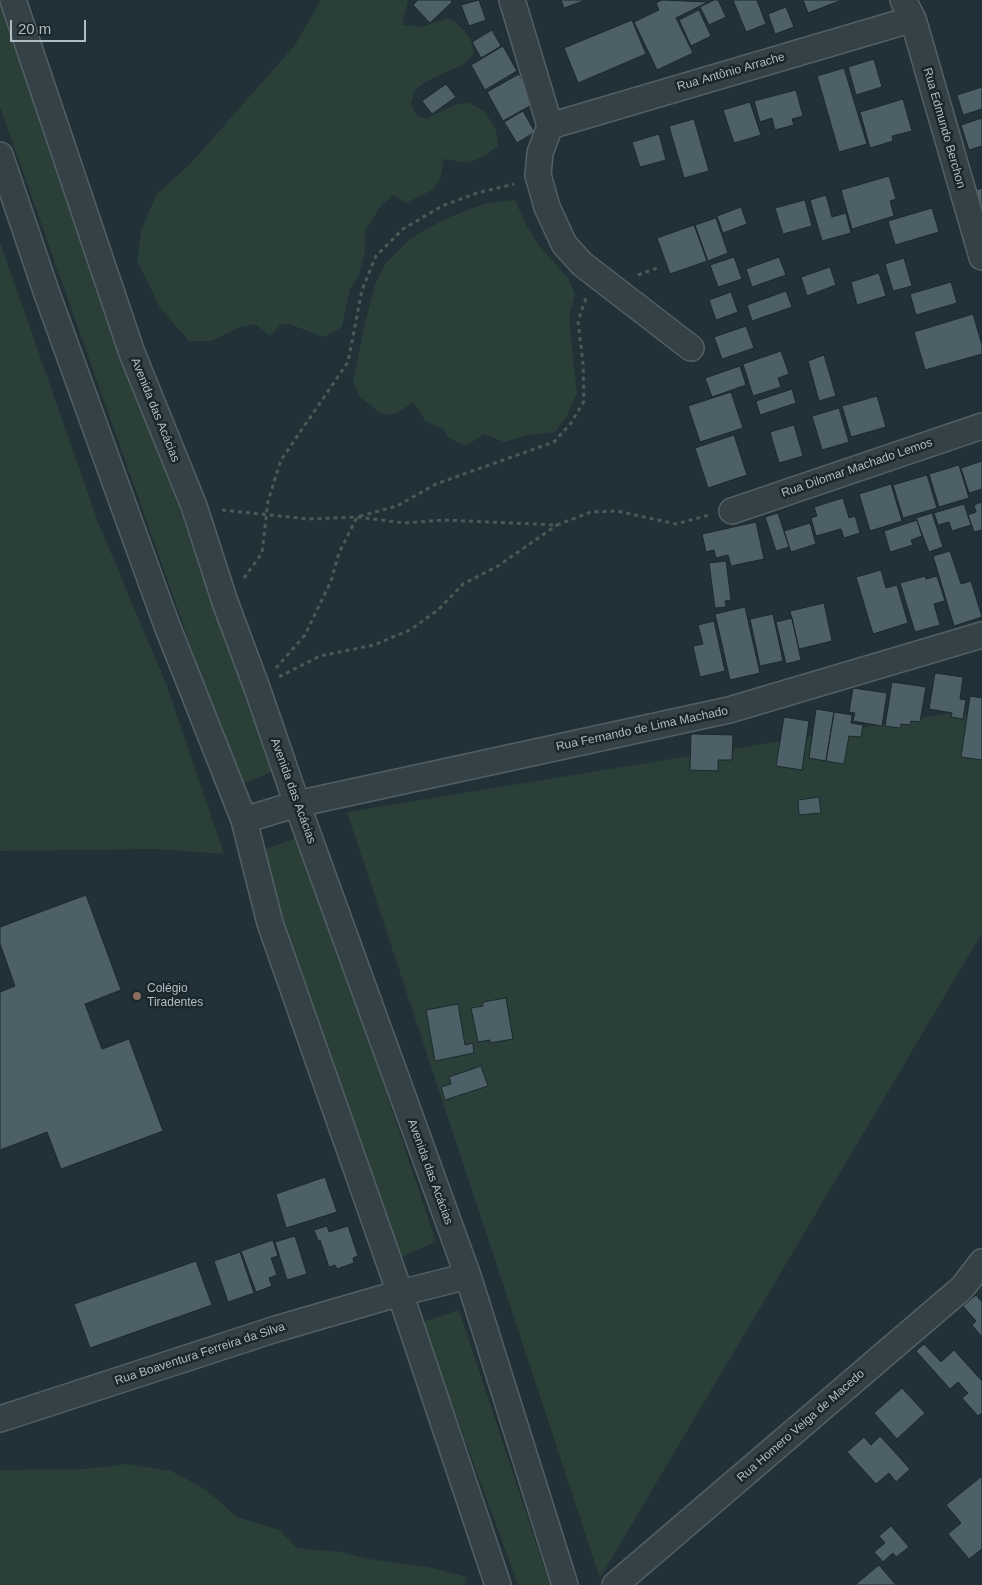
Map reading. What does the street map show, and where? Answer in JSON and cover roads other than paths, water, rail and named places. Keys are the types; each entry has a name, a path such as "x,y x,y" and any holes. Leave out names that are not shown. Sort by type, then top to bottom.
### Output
{"street":[{"name":"Avenida das Acácias","path":"14,0 132,353 194,506 225,602 468,1276 564,1585"},
{"path":"512,0 550,126 540,153 538,175 547,207 564,244 582,264 691,348"},
{"name":"Rua Antônio Arrache","path":"550,126 908,10"},
{"name":"Rua Edmundo Berchon","path":"908,10 982,256"},
{"path":"0,155 46,292 153,586 244,820 270,923 400,1293 498,1585"},
{"name":"Rua Dilomar Machado Lemos","path":"732,511 982,426"},
{"name":"Rua Fernando de Lima Machado","path":"244,820 297,804 729,710 982,635"},
{"name":"Rua Homero Veiga de Macedo","path":"615,1585 962,1288 982,1262"},
{"path":"400,1293 468,1276"},
{"name":"Rua Boaventura Ferreira da Silva","path":"0,1419 267,1332 400,1293"}],"place":[{"name":"Colégio Tiradentes","path":"137,996"}]}
